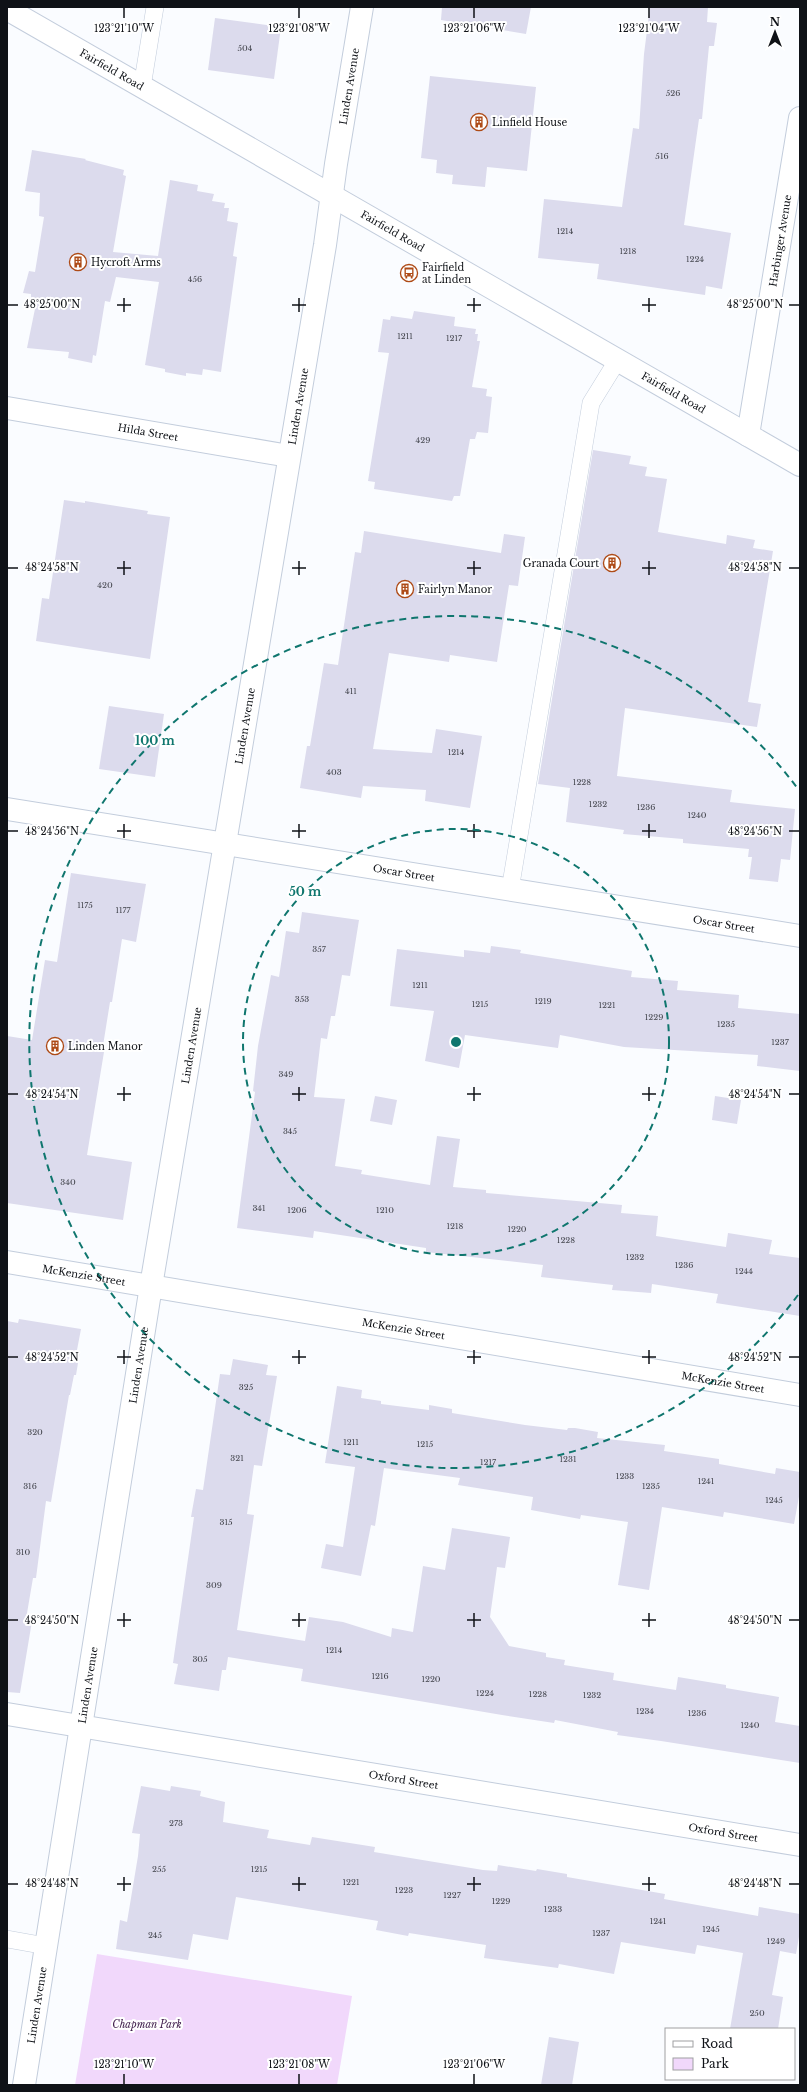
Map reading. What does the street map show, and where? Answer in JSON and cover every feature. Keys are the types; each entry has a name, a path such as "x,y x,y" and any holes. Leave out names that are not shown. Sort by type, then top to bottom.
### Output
{"street":[{"name":"Linden Avenue","path":"24,2085 151,1286 290,456 362,7"},
{"name":"Fairfield Road","path":"7,9 800,465"},
{"name":"Harbinger Avenue","path":"748,435 800,118"},
{"name":"Hilda Street","path":"7,408 290,456"},
{"name":"Oscar Street","path":"7,809 800,936"},
{"name":"McKenzie Street","path":"7,1262 800,1395"},
{"name":"Oxford Street","path":"7,1714 800,1845"}],"lane":[{"path":"142,87 155,7"},
{"path":"510,890 591,403 617,360"},
{"path":"7,1939 46,1946"}],"green space":[{"name":"Chapman Park","path":"97,1954 352,1996 337,2085 75,2085"}],"building":[{"path":"442,7 531,7 526,34 441,20"},
{"path":"650,7 708,7 707,22 717,23 714,46 709,46 702,119 699,119 684,225 731,233 722,289 706,286 705,295 597,279 599,264 538,258 544,199 622,207 633,128 639,129 644,54"},
{"path":"215,18 281,27 274,79 208,70"},
{"name":"Linfield House","path":"430,76 536,87 527,171 487,167 485,187 452,184 453,175 436,173 437,160 421,158"},
{"path":"32,150 86,159 85,160 124,170 123,175 126,176 113,252 158,256 170,180 198,185 197,191 214,194 212,201 225,203 224,208 229,208 227,221 238,223 233,256 237,257 221,372 203,369 202,375 186,373 186,376 165,372 165,369 145,365 159,282 116,277 110,302 105,301 96,356 93,355 92,363 68,358 69,352 27,348 37,299 31,298 31,294 23,293 29,271 35,272 44,217 39,216 40,193 25,191"},
{"path":"414,311 455,317 454,326 476,329 475,334 478,334 477,341 480,341 472,387 487,389 486,396 492,397 488,433 477,432 475,439 470,439 460,496 454,496 452,501 374,489 375,482 368,481 389,353 378,352 383,319 390,320 391,316 412,319"},
{"path":"593,450 631,456 629,464 647,467 645,476 667,479 658,532 726,544 727,535 755,540 753,548 773,551 748,702 761,704 757,727 625,708 617,776 732,790 730,802 795,809 790,860 781,859 778,882 749,879 752,857 748,857 749,849 683,843 683,839 623,834 624,830 566,822 570,788 538,784"},
{"path":"64,500 85,503 85,501 148,511 147,514 170,517 150,659 36,641 42,598 49,599"},
{"path":"364,531 501,553 504,534 525,537 518,586 509,585 497,662 450,655 449,662 389,653 373,749 432,753 436,729 482,736 470,808 425,801 426,790 363,786 361,798 300,788 307,746 310,746 324,663 338,665 355,552 361,553"},
{"path":"109,706 164,714 155,777 99,769"},
{"path":"71,873 146,884 136,942 122,939 112,1002 110,1002 102,1052 104,1052 87,1155 132,1162 123,1220 7,1203 7,1036 32,1040 45,960 57,962"},
{"path":"302,912 359,920 350,976 342,975 335,1016 331,1016 327,1039 321,1038 314,1097 345,1099 335,1166 362,1170 361,1174 430,1185 437,1136 460,1139 453,1187 486,1190 486,1193 622,1205 621,1213 658,1216 656,1236 726,1247 728,1233 772,1240 769,1254 800,1258 800,1316 716,1303 718,1294 652,1284 651,1293 612,1290 613,1285 541,1277 543,1265 426,1252 426,1248 314,1231 313,1238 237,1228 255,1092 253,1091 258,1046 271,975 279,977 286,931 299,933"},
{"path":"491,946 521,950 520,953 632,971 631,977 678,981 677,990 739,995 738,1008 800,1014 800,1071 757,1066 758,1055 624,1047 560,1035 558,1048 465,1035 459,1068 425,1061 434,1011 390,1006 397,949 464,957 464,950 490,953"},
{"path":"375,1096 397,1100 392,1125 370,1121"},
{"path":"715,1096 741,1100 737,1124 712,1120"},
{"path":"19,1319 81,1329 77,1350 80,1351 76,1375 74,1375 69,1395 51,1502 46,1501 36,1578 33,1578 26,1619 32,1621 20,1693 7,1692 7,1321 18,1323"},
{"path":"233,1359 268,1365 266,1375 277,1376 262,1466 254,1465 247,1514 254,1515 237,1630 305,1641 309,1617 343,1622 391,1637 392,1628 413,1632 423,1566 445,1570 452,1528 510,1537 505,1568 497,1567 490,1617 509,1646 546,1653 546,1657 565,1660 564,1665 614,1673 613,1680 676,1690 678,1677 726,1685 726,1688 779,1697 775,1722 800,1726 800,1763 617,1735 618,1732 555,1720 554,1723 301,1681 303,1669 228,1657 226,1670 222,1670 219,1691 174,1684 178,1664 173,1663 194,1517 191,1517 196,1489 203,1490 220,1374 230,1375"},
{"path":"337,1386 362,1390 361,1398 381,1401 381,1404 429,1410 429,1405 452,1409 452,1413 525,1425 567,1430 568,1428 575,1428 598,1432 597,1438 665,1445 664,1451 719,1459 719,1464 775,1474 776,1468 800,1472 800,1491 794,1524 724,1512 723,1517 662,1507 649,1590 618,1585 628,1522 581,1515 580,1519 531,1510 533,1497 458,1485 460,1478 384,1468 375,1526 371,1525 361,1576 321,1568 326,1544 343,1547 355,1467 325,1463"},
{"path":"141,1786 170,1791 171,1786 201,1791 200,1796 225,1802 223,1822 269,1830 267,1838 310,1845 312,1837 375,1847 374,1852 483,1870 497,1871 498,1865 536,1871 537,1869 567,1874 567,1877 665,1894 664,1899 758,1916 759,1907 800,1914 800,1931 796,1954 780,1951 772,1995 783,1997 778,2028 730,2028 743,1953 697,1945 695,1954 621,1942 614,1974 559,1964 558,1968 484,1958 486,1945 409,1933 408,1936 376,1930 378,1921 236,1897 228,1940 193,1934 188,1960 116,1949 120,1920 127,1922 138,1856 140,1834 132,1833"},
{"path":"549,2037 579,2042 572,2085 541,2085"}],"place":[{"name":"Linfield House","path":"479,122"},
{"name":"Hycroft Arms","path":"78,262"},
{"name":"Fairfield at Linden","path":"409,273"},
{"name":"Granada Court","path":"612,563"},
{"name":"Fairlyn Manor","path":"405,589"},
{"name":"Linden Manor","path":"55,1046"}]}
